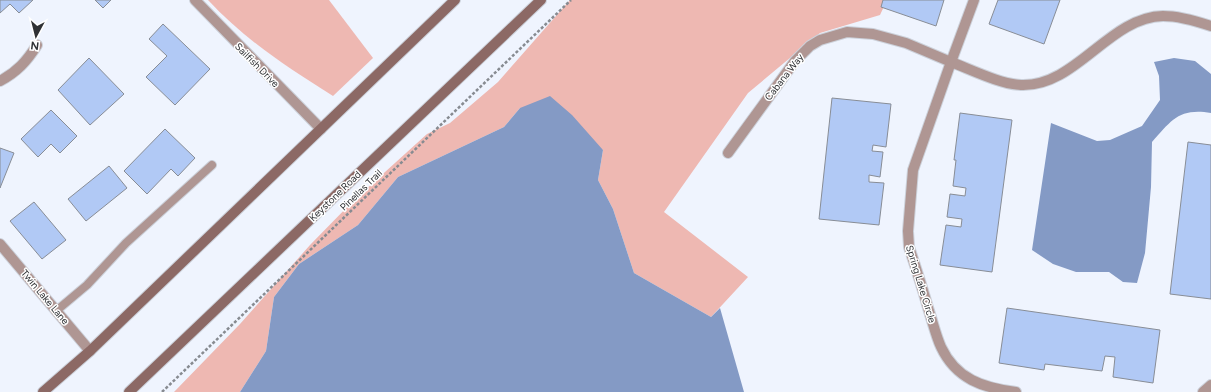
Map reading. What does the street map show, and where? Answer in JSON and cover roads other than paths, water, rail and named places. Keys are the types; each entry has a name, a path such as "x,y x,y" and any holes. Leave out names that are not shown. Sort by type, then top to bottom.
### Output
{"main road":[{"path":"43,392 90,351 455,0"},
{"name":"Keystone Road","path":"129,392 541,0"}],"street":[{"name":"Sailfish Drive","path":"195,0 321,129"},
{"name":"Spring Lake Circle","path":"974,0 914,170 908,231 909,247 940,345 950,360 962,374 977,383 992,389 1016,392"},
{"path":"951,62 1010,83 1020,85 1034,84 1060,76 1119,32 1148,19 1170,16 1211,26"},
{"name":"Cabana Way","path":"728,153 795,61 810,46 820,40 847,32 873,34 906,43 951,62"},
{"path":"0,81 12,75 25,63 37,45"},
{"name":"Twin Lake Lane","path":"0,244 90,351"},
{"path":"1203,392 1211,385"}],"lane":[{"path":"56,311 87,285 126,243 212,165"}],"water":[{"path":"1174,58 1195,61 1211,74 1211,113 1191,112 1177,117 1165,127 1152,142 1151,187 1145,253 1137,283 1123,282 1109,272 1076,272 1053,264 1032,250 1051,123 1097,141 1110,140 1142,126 1160,100 1159,76 1154,62"},
{"path":"550,96 572,115 603,150 598,180 613,209 634,273 711,317 720,308 744,392 240,392 266,351 274,297 299,264 358,225 398,177 504,127 520,108"}]}
